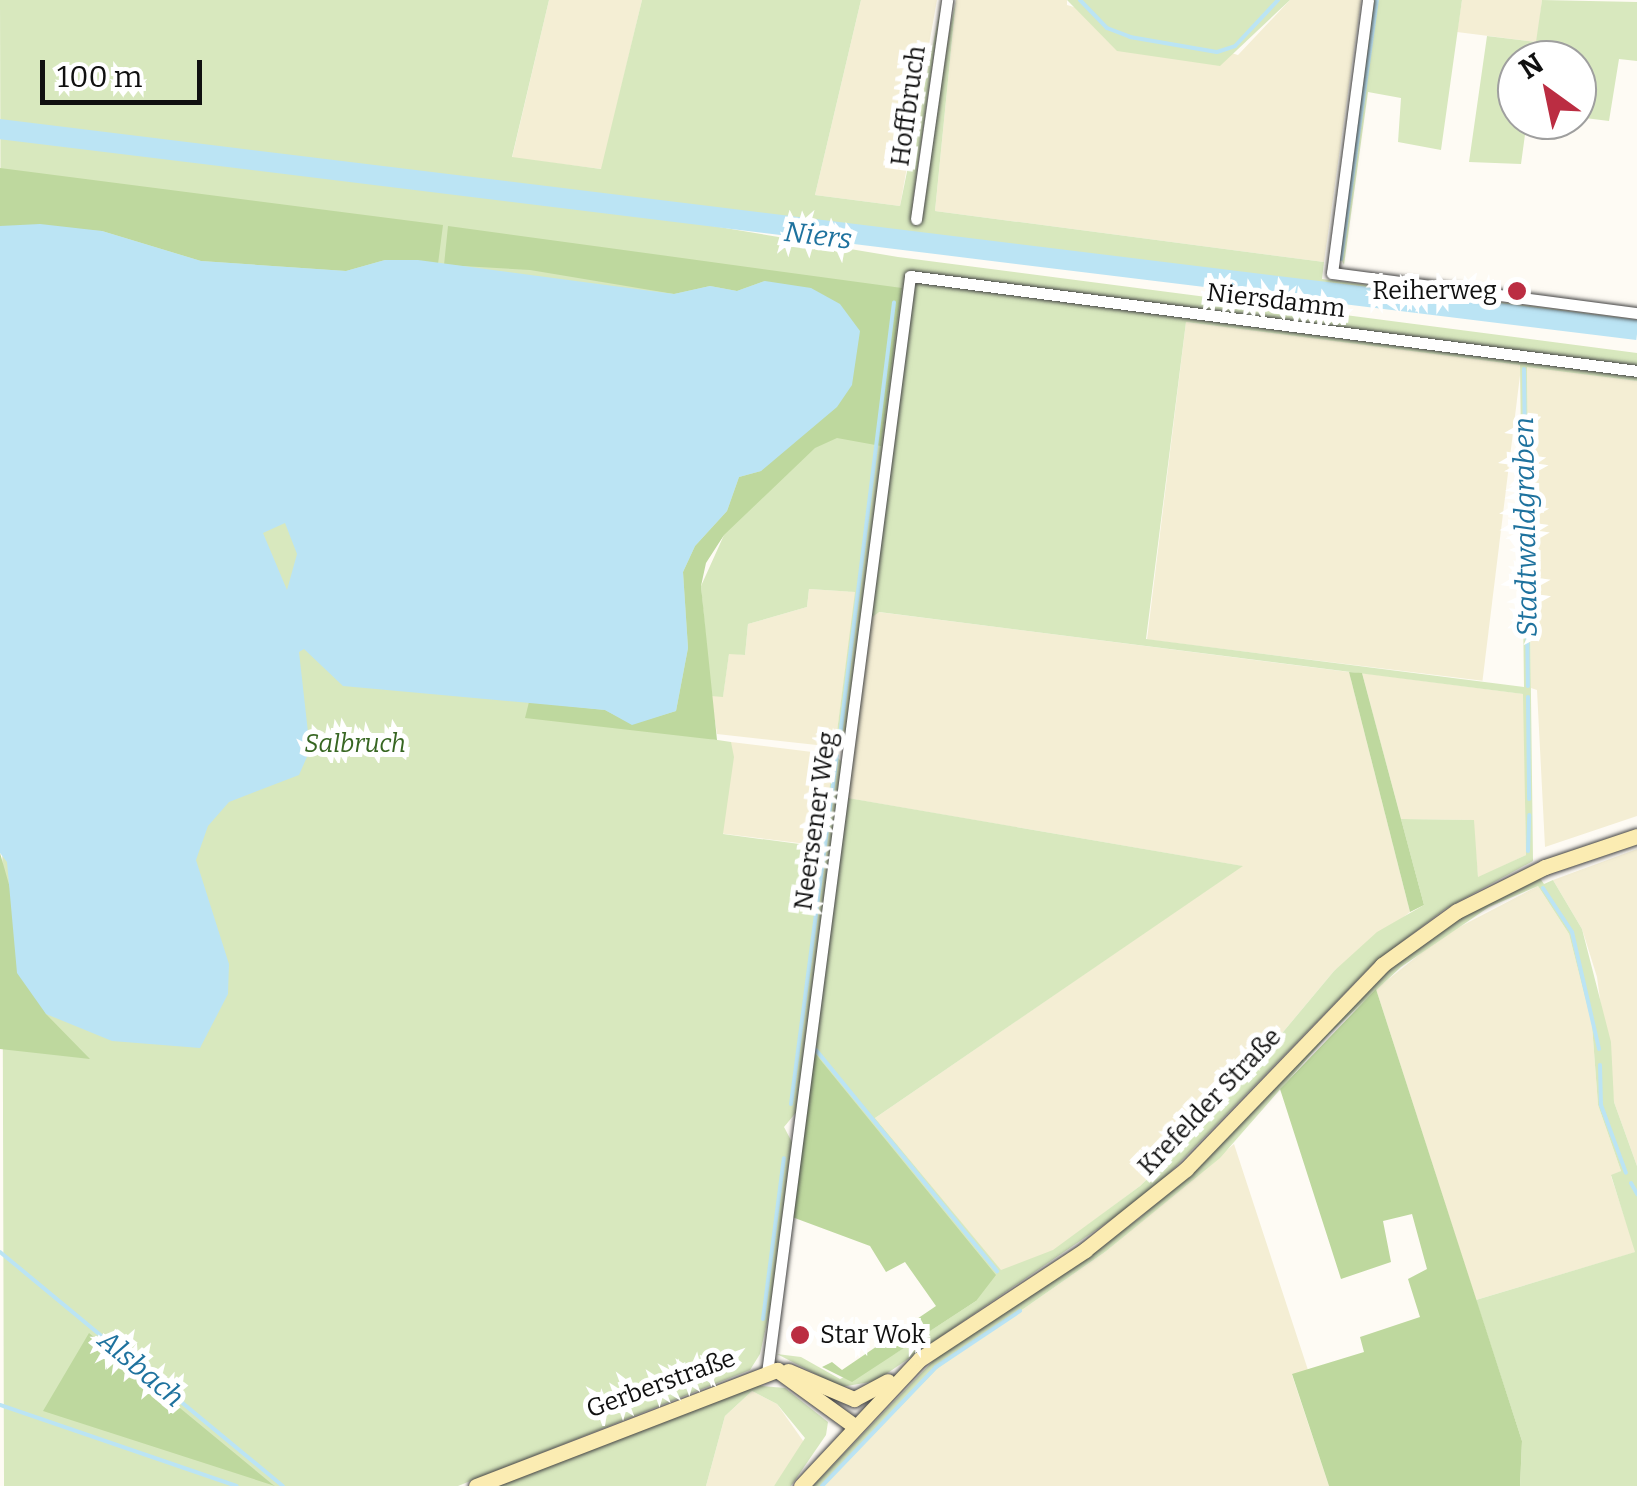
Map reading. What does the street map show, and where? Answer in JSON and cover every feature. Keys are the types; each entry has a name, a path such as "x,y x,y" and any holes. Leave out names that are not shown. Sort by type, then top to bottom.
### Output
{"main road":[{"name":"Krefelder Straße","path":"801,1486 852,1425 920,1359 1144,1205 1382,965 1457,911 1545,867 1637,836"},
{"path":"775,1371 809,1375 854,1399 920,1359"},
{"path":"775,1371 852,1425"},
{"name":"Gerberstraße","path":"476,1486 775,1371"}],"street":[{"name":"Hoffbruch","path":"916,219 948,0"},
{"path":"1368,0 1332,273 1637,313"},
{"name":"Niersdamm","path":"910,276 1637,372"},
{"name":"Neersener Weg","path":"775,1371 910,276"}],"shaded area":[{"path":"549,0 642,0 602,169 512,158"},
{"path":"861,0 937,0 900,206 815,195"},
{"path":"956,0 1067,0 1067,5 1238,55 1290,0 1361,0 1324,262 935,211"},
{"path":"1462,0 1542,0 1537,40 1457,32"},
{"path":"1186,322 1521,363 1482,681 1147,640"},
{"path":"1527,366 1637,381 1637,816 1545,847 1537,690 1531,688"},
{"path":"809,589 856,592 835,747 717,734 711,696 723,696 729,653 745,655 748,624 807,607"},
{"path":"878,612 1349,672 1410,912 1334,971 1218,1110 1140,1186 1053,1251 1001,1271 875,1118 1242,866 847,798 871,617"},
{"path":"1362,673 1524,694 1526,855 1478,878 1473,820 1401,819"},
{"path":"731,742 834,755 823,846 720,833"},
{"path":"1637,849 1637,1166 1614,1102 1597,977 1582,929 1553,880"},
{"path":"1538,886 1569,934 1592,1025 1598,1105 1621,1171 1611,1176 1636,1252 1476,1300 1376,989 1444,935"},
{"path":"1234,1144 1308,1370 1292,1375 1329,1486 824,1486 937,1369 1105,1252"},
{"path":"752,1391 777,1404 806,1445 774,1486 706,1486 725,1416"}],"green space":[{"name":"Salbruch","path":"0,0 549,0 512,157 601,169 642,0 861,0 815,195 900,206 942,0 912,207 956,0 935,211 1324,262 1322,279 1637,320 1637,334 354,166 898,257 1637,353 1637,381 1527,367 1533,861 1445,909 1373,964 1150,1193 876,1381 841,1387 777,1354 801,1357 840,1379 896,1353 976,1301 814,1054 845,744 835,747 855,592 809,589 807,607 748,624 745,655 729,654 723,697 711,696 701,586 724,535 703,564 698,588 711,739 731,742 734,757 723,834 822,847 834,754 843,763 798,1110 784,1127 793,1144 774,1291 760,1354 750,1370 458,1486 4,1486","holes":["894,288 902,289 881,445","1186,322 1520,365 1524,687 1146,639","879,612 1523,694 1526,855 1478,877 1474,820 1401,819 1424,905 1377,932 1334,971 1218,1110 1140,1186 1053,1250 1001,1270 875,1118 1243,866 848,798 871,618"]},
{"path":"1067,0 1290,0 1220,66 1117,51"},
{"path":"1373,0 1462,0 1441,150 1398,142 1401,98 1368,92 1344,265 1338,252"},
{"path":"1542,0 1637,2 1637,61 1619,59 1609,121 1597,120 1597,40 1536,40"},
{"path":"1487,36 1520,40 1497,40 1497,140 1524,140 1521,164 1469,162"},
{"path":"0,168 443,225 438,264 385,260 346,271 201,261 102,231 0,226"},
{"path":"448,226 902,288 881,446 837,438 815,448 724,535 706,563 701,586 717,740 525,718 529,702 605,710 632,724 676,711 688,648 683,572 695,546 727,511 739,477 761,471 774,456 765,281 737,291 710,286 674,294 530,270 444,265"},
{"path":"1349,672 1362,673 1424,905 1410,912"},
{"path":"0,853 46,1014 90,1059 0,1049"},
{"path":"1537,874 1544,884 1553,880 1582,929 1611,1042 1614,1102 1637,1166 1637,1486 1520,1486 1522,1441 1476,1300 1635,1252 1611,1175 1621,1171 1598,1105 1592,1025 1569,934 1538,886 1489,907 1401,967 1328,1035 1220,1158 1105,1252 937,1369 824,1486 813,1486 936,1358 1140,1218 1390,966 1473,907"},
{"path":"1376,989 1522,1441 1520,1486 1329,1486 1292,1374 1364,1352 1360,1337 1420,1317 1408,1279 1427,1269 1412,1214 1383,1221 1391,1262 1341,1279 1280,1089"},
{"path":"814,1052 996,1275 976,1301 852,1382 822,1367 832,1362 842,1370 936,1306 905,1262 886,1272 870,1246 792,1217"},
{"path":"89,1333 272,1484 275,1486 43,1411"},
{"path":"752,1385 785,1388 828,1422 826,1435 791,1486 774,1486 805,1438 777,1404 752,1391 725,1416 706,1486 488,1486"}],"water":[{"name":"Niers","path":"0,119 1637,320 1636,340 0,139"},
{"path":"40,224 102,231 201,261 346,271 385,260 418,260 674,294 710,286 737,291 765,281 811,288 840,304 860,331 852,385 837,407 761,471 739,477 727,511 695,546 683,572 688,648 676,711 632,725 605,710 343,686 304,649 299,652 310,750 299,775 229,802 208,826 196,860 229,964 228,994 200,1048 112,1041 46,1014 17,973 7,862 0,853 0,226","holes":["285,523 297,554 287,590 263,533"]}],"waterway":[{"path":"1080,0 1107,28 1130,37 1217,52 1235,46 1278,0"},
{"path":"1341,259 1377,0"},
{"path":"839,744 894,302"},
{"name":"Stadtwaldgraben","path":"1524,369 1528,686"},
{"name":"Stadtwaldgraben","path":"1528,697 1529,799"},
{"path":"791,1104 837,756"},
{"name":"Stadtwaldgraben","path":"1528,851 1529,815"},
{"name":"Stadtwaldgraben","path":"1543,888 1572,932 1599,1049"},
{"path":"816,1050 997,1271"},
{"name":"Stadtwaldgraben","path":"1600,1065 1601,1105 1626,1173"},
{"path":"763,1319 784,1158"},
{"name":"Stadtwaldgraben","path":"1631,1183 1637,1194"},
{"name":"Alsbach","path":"0,1252 283,1486"},
{"path":"822,1486 936,1367 1020,1311"},
{"path":"0,1405 236,1486"}],"place":[{"name":"Reiherweg","path":"1517,291"},
{"name":"Star Wok","path":"800,1335"}]}
